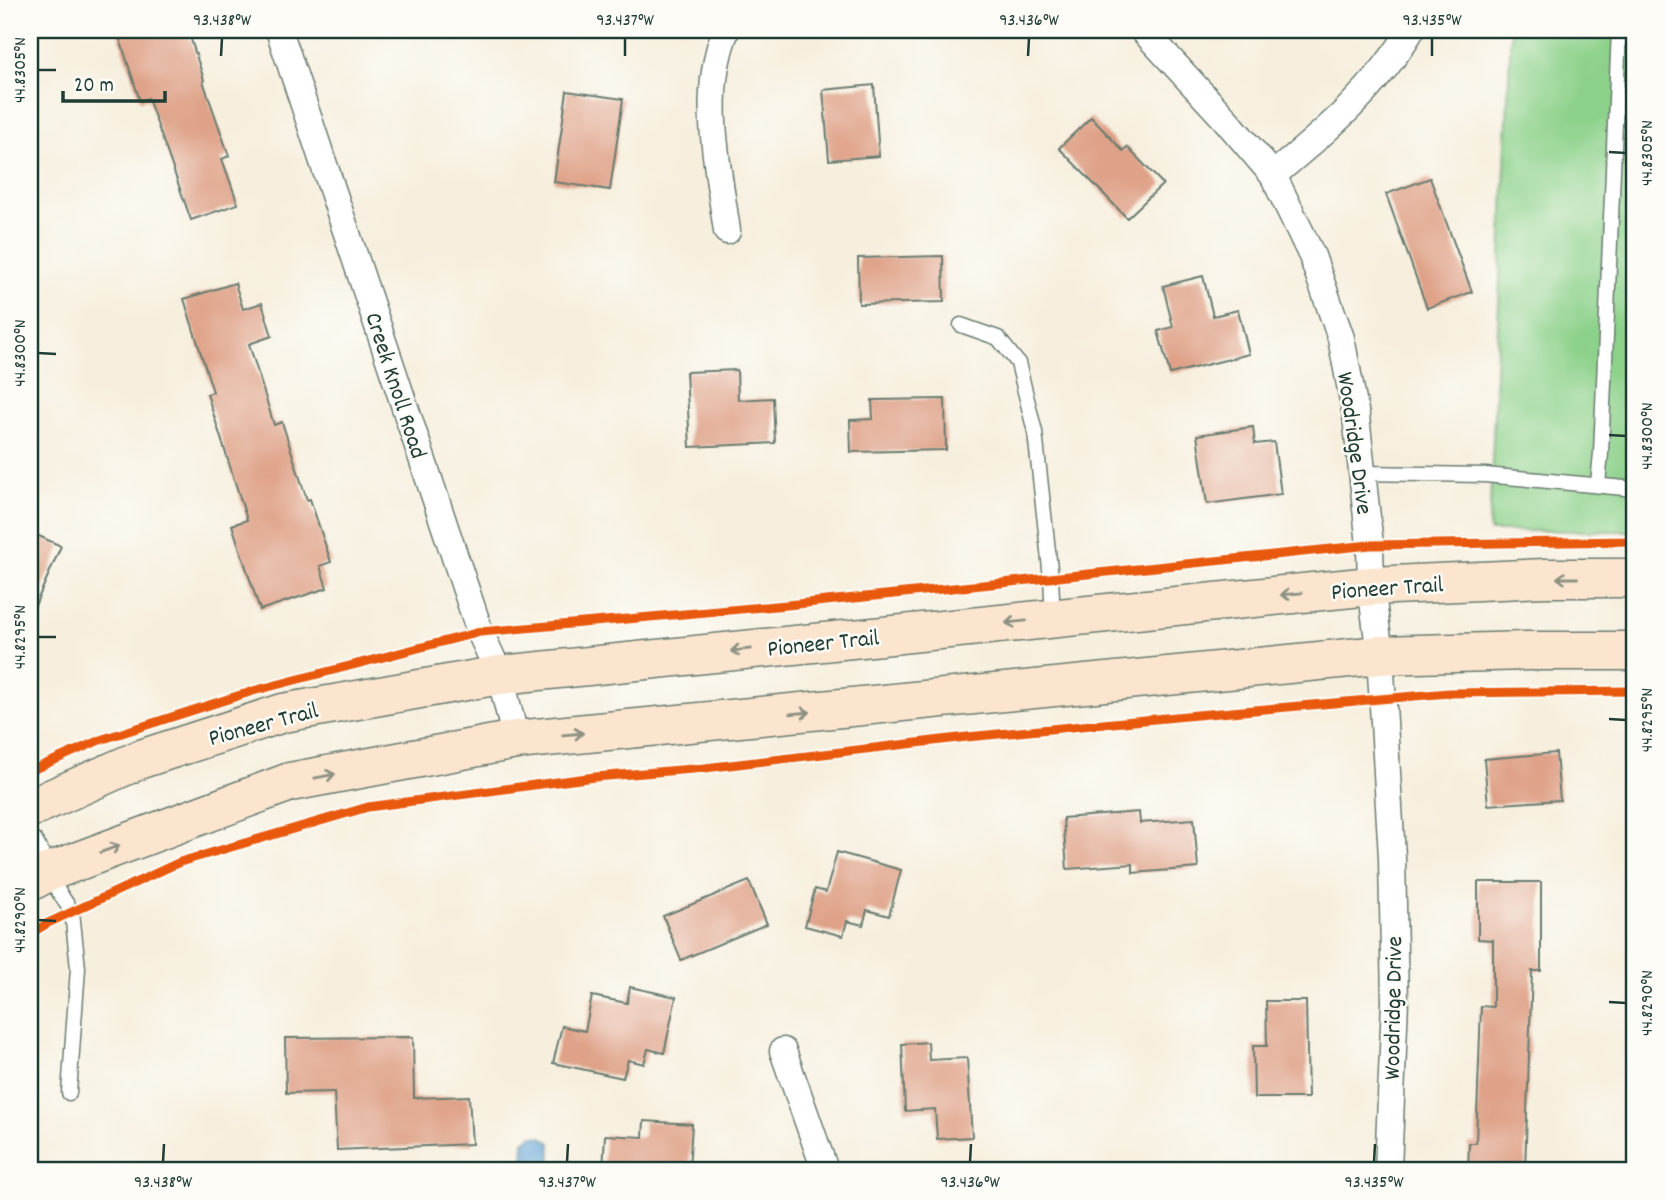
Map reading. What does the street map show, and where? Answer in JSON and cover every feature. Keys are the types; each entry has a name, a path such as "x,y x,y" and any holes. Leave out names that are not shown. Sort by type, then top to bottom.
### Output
{"main road":[{"name":"Pioneer Trail","path":"30,808 141,759 283,713 500,675 1371,586 1545,578 1635,578"},
{"path":"35,866 290,782 516,740 1380,655 1635,651"}],"street":[{"name":"Creek Knoll Road","path":"279,30 480,632 500,675 516,740"},
{"path":"726,30 719,48 711,93 727,232"},
{"name":"Woodridge Drive","path":"1143,30 1273,175 1312,257 1340,338 1356,416 1363,473 1371,586 1380,655 1392,857 1395,988 1388,1170"},
{"path":"1273,175 1320,136 1365,93 1399,50 1411,30"},
{"path":"783,1051 825,1170"}],"lane":[{"path":"1598,484 1619,30"},
{"path":"961,325 998,338 1018,363 1035,432 1053,618"},
{"path":"1363,473 1485,475 1635,489"},
{"path":"35,866 72,912 74,925 78,968 69,1093"}],"green space":[{"path":"1511,30 1635,30 1635,531 1489,531"}],"water":[{"path":"532,1136 542,1137 551,1143 550,1170 523,1170 524,1142"}],"building":[{"path":"117,30 188,30 229,156 222,159 238,204 191,220 148,98 140,101"},
{"path":"874,85 879,156 829,160 823,90"},
{"path":"567,91 623,99 610,190 554,182"},
{"path":"1091,117 1123,151 1127,147 1163,184 1127,218 1059,148"},
{"path":"1430,178 1472,292 1427,308 1386,194"},
{"path":"943,256 944,302 859,304 858,258"},
{"path":"1203,276 1213,316 1238,310 1249,354 1170,374 1158,331 1173,327 1163,286"},
{"path":"235,283 243,309 262,303 272,336 249,344 274,425 282,422 307,500 310,499 331,562 320,566 327,588 260,610 232,525 247,520 207,394 213,392 184,299"},
{"path":"737,370 738,400 773,398 775,443 690,447 686,372"},
{"path":"945,399 946,450 851,452 850,420 873,419 872,400"},
{"path":"1253,427 1255,444 1274,442 1281,494 1207,504 1197,435"},
{"path":"30,532 61,546 30,617"},
{"path":"1556,753 1560,800 1488,805 1484,759"},
{"path":"1139,812 1140,823 1194,819 1198,868 1133,873 1133,864 1067,869 1063,818"},
{"path":"837,852 901,870 889,916 867,910 863,925 847,921 843,936 805,926 815,889 826,892"},
{"path":"749,881 767,924 681,960 663,916"},
{"path":"1478,882 1541,882 1541,971 1532,971 1525,1170 1468,1170 1469,1143 1476,1143 1481,1006 1493,1007 1493,940 1478,939"},
{"path":"630,987 676,997 664,1053 648,1049 644,1064 628,1060 623,1078 553,1063 562,1026 585,1031 592,996 627,1003"},
{"path":"1266,1001 1306,1001 1308,1098 1254,1098 1253,1046 1267,1046"},
{"path":"413,1037 414,1098 469,1096 472,1144 337,1150 334,1092 286,1093 285,1038"},
{"path":"928,1042 929,1060 967,1058 972,1137 937,1139 935,1109 905,1111 902,1044"},
{"path":"644,1121 692,1124 689,1170 603,1170 605,1135 643,1137"}],"cycle path":[{"path":"30,771 100,740 253,691 480,632 787,605 1370,545 1635,541"},
{"path":"30,934 48,923 180,862 368,807 595,777 705,768 967,737 1197,715 1449,693 1635,691"}]}
